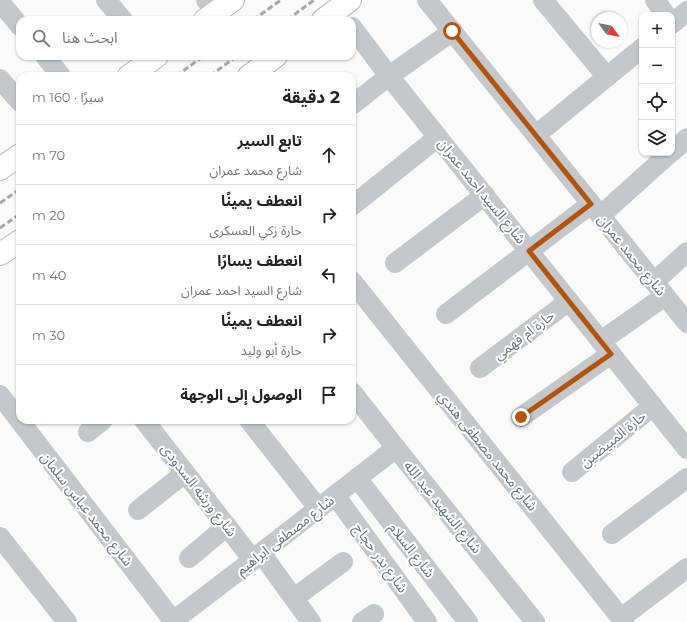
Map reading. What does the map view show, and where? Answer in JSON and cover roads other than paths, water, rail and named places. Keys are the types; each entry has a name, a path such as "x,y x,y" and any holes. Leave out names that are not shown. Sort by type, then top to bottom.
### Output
{"street":[{"path":"106,0 120,16"},
{"name":"شارع محمد عمران","path":"427,0 687,323"},
{"path":"543,0 606,77"},
{"path":"655,0 664,12"},
{"path":"0,2 16,21"},
{"path":"675,21 687,12"},
{"path":"356,102 389,76 452,31"},
{"name":"شارع السيد احمد عمران","path":"356,32 389,76 687,449"},
{"path":"536,135 639,50"},
{"path":"48,60 58,72"},
{"path":"135,72 151,60"},
{"path":"254,72 271,60"},
{"path":"0,79 16,97"},
{"path":"356,203 438,137"},
{"path":"675,148 687,138"},
{"path":"446,314 529,251 596,209 666,156"},
{"path":"0,169 16,158"},
{"path":"395,263 484,195"},
{"path":"521,417 606,347 660,289 687,252"},
{"name":"شارع محمد مصطفى هندي","path":"356,285 622,620"},
{"name":"حارة ام فهمي","path":"480,368 569,301"},
{"name":"شارع محمد عباس سلمان","path":"0,395 16,416"},
{"name":"شارع الشهيد عبد الله","path":"356,397 535,622"},
{"name":"حارة المبيضين","path":"572,472 653,406"},
{"name":"شارع محمد عباس سلمان","path":"22,424 174,621"},
{"name":"شارع ورشه السدودى","path":"147,424 227,526 257,556 294,598 311,622"},
{"path":"252,424 318,508"},
{"name":"شارع مصطفى ابراهيم","path":"174,621 396,448"},
{"path":"138,510 185,473"},
{"name":"شارع السلام","path":"357,478 468,622"},
{"path":"612,534 687,478"},
{"name":"شارع بدر حجاج","path":"335,495 427,622"},
{"path":"189,558 227,526"},
{"path":"0,537 57,619"},
{"path":"294,598 343,562"},
{"path":"622,620 687,568"}],"railway":[{"path":"259,16 281,0"},
{"path":"292,16 314,0"},
{"path":"182,72 198,60"},
{"path":"215,72 232,60"},
{"path":"0,203 16,192"},
{"path":"0,228 16,217"}]}
